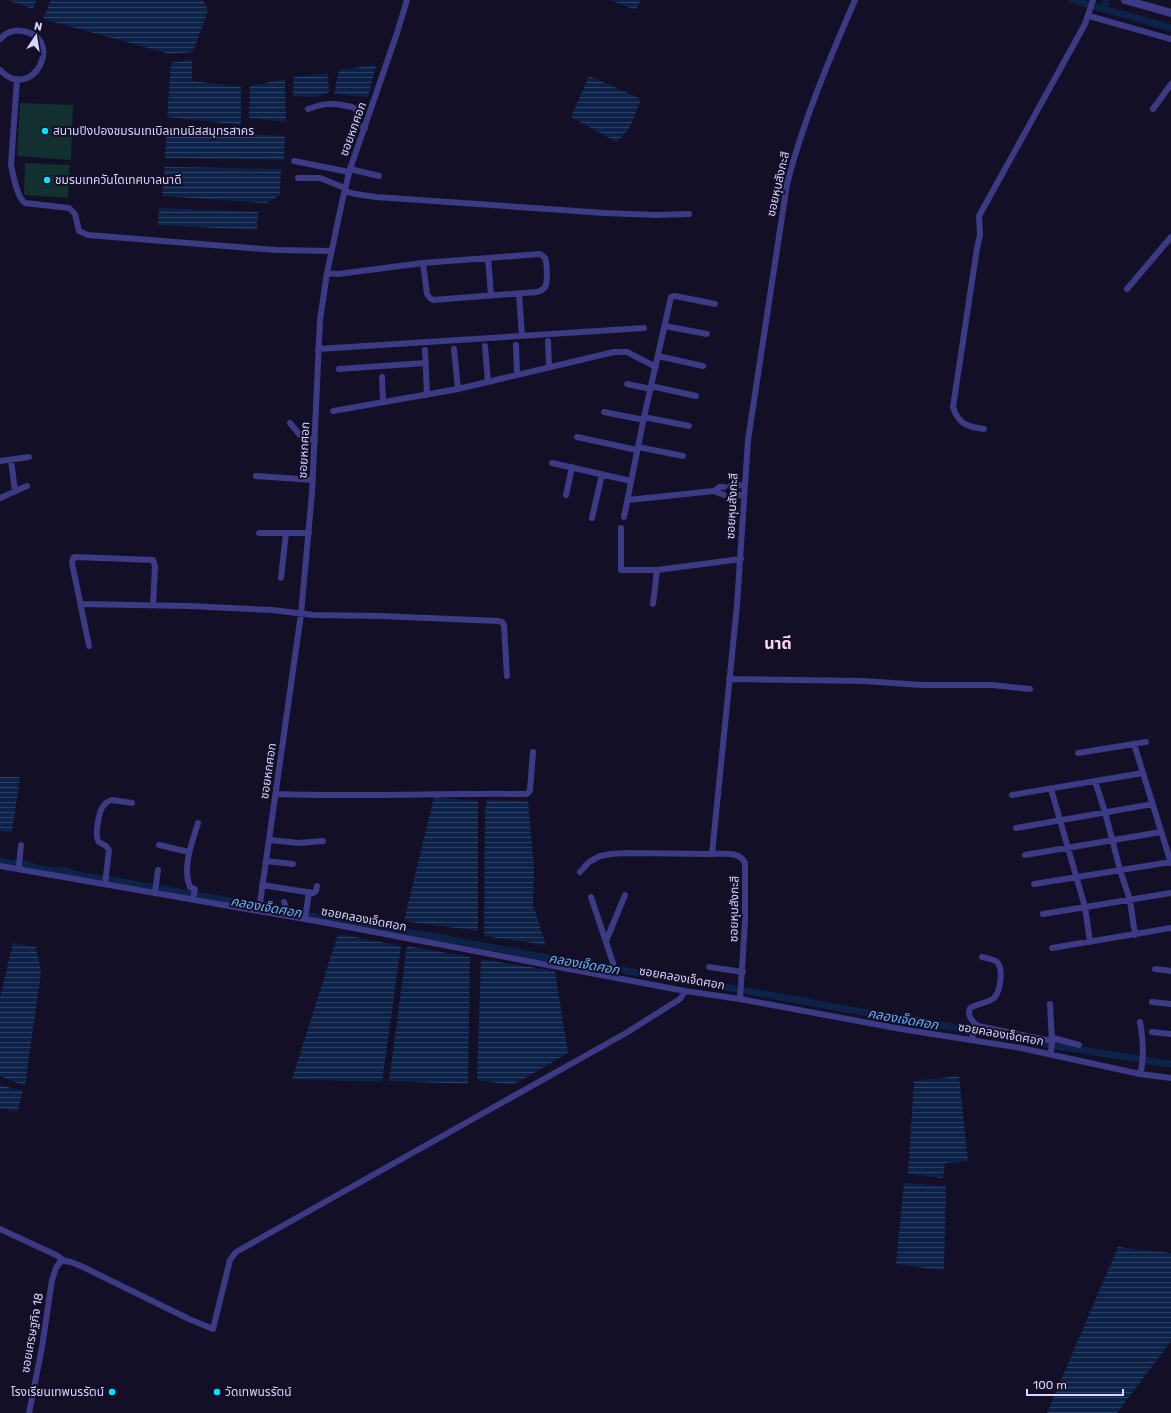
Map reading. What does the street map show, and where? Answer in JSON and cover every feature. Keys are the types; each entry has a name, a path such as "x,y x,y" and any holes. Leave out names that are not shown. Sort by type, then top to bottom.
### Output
{"street":[{"name":"ซอยหกศอก","path":"259,910 268,885 269,861 275,841 276,794 304,614 316,441 322,302 333,274 331,252 349,192 351,170 407,0"},
{"name":"ซอยหุบสังกะสี","path":"740,997 743,972 745,922 745,863 740,856 712,854 731,679 741,559 746,454 787,184 792,164 814,98 855,0"},
{"path":"984,429 966,425 956,417 953,407 980,235 979,216 1089,14 1093,0"},
{"path":"1125,0 1171,13"},
{"path":"1089,14 1171,39"},
{"path":"0,39 10,32 24,31 36,37 42,45 44,54 40,67 30,76 17,79 8,77 0,70"},
{"path":"17,79 11,165 20,196 22,201 25,203 69,208 75,214 79,231 88,235 276,250 331,252"},
{"path":"1153,109 1168,93 1171,84"},
{"path":"308,109 330,103 354,107 358,112 358,124 364,128"},
{"path":"294,161 379,176"},
{"path":"298,178 320,178 349,192 605,213 656,215 689,214"},
{"path":"1127,289 1171,237"},
{"path":"333,274 423,264 540,254 545,258 547,277 545,287 537,292 433,300 428,294 423,264"},
{"path":"488,258 491,296"},
{"path":"519,294 522,336"},
{"path":"624,517 670,300 672,296 715,304"},
{"path":"665,326 707,334"},
{"path":"321,349 644,328"},
{"path":"548,341 549,367"},
{"path":"516,345 517,374"},
{"path":"485,346 488,382"},
{"path":"454,349 458,389"},
{"path":"425,350 427,395"},
{"path":"332,411 458,389 614,352 632,354 656,367"},
{"path":"658,356 703,366"},
{"path":"339,369 425,363"},
{"path":"382,377 384,402"},
{"path":"627,384 696,396"},
{"path":"604,412 689,426"},
{"path":"290,423 300,435 316,441"},
{"path":"577,437 683,456"},
{"path":"0,461 29,457"},
{"path":"11,460 15,491"},
{"path":"552,463 631,481"},
{"path":"566,495 572,467"},
{"path":"592,518 602,474"},
{"path":"256,476 313,480"},
{"path":"714,491 719,487 745,485"},
{"path":"0,498 27,486"},
{"path":"628,500 714,491 728,495 744,495"},
{"path":"621,528 620,570 657,570 741,559"},
{"path":"259,533 309,533"},
{"path":"281,578 286,533"},
{"path":"89,646 72,564 73,558 77,556 153,560 155,563 154,605"},
{"path":"653,604 657,570"},
{"path":"80,604 154,605 272,610 314,615 380,616 502,622 505,630 507,676"},
{"path":"731,679 864,681 921,685 992,685 1030,688"},
{"path":"1078,753 1146,742"},
{"path":"1034,884 1171,863 1134,744"},
{"path":"276,794 358,796 441,793 526,794 530,790 533,752"},
{"path":"1012,796 1143,773"},
{"path":"1094,781 1105,812 1120,870 1130,900 1134,934"},
{"path":"1051,789 1085,907 1090,942"},
{"path":"105,882 109,850 106,846 99,842 96,835 102,809 104,804 112,800 132,803"},
{"path":"1016,828 1153,804"},
{"path":"194,895 195,889 190,888 188,883 189,852 198,823"},
{"path":"1025,855 1161,832"},
{"path":"275,841 299,843 323,841"},
{"path":"19,867 21,845"},
{"path":"159,845 189,852"},
{"path":"580,872 589,862 600,856 611,854 712,854"},
{"path":"269,861 292,864"},
{"name":"ซอยคลองเจ็ดศอก","path":"0,866 19,867 155,892 194,895 259,910 285,909 306,915 613,972 685,991 740,997 854,1020 972,1040 1052,1045 1171,1078"},
{"path":"155,892 158,870"},
{"path":"268,885 309,892 316,891 317,886"},
{"path":"306,915 309,892"},
{"path":"1043,914 1171,893"},
{"path":"606,941 625,895"},
{"path":"591,898 606,941 613,972"},
{"path":"1052,948 1171,928"},
{"path":"972,1040 974,1026 970,1020 970,1008 993,999 997,994 1000,985 1000,970 998,964 993,960 982,957"},
{"path":"709,967 743,972"},
{"path":"1155,969 1171,971"},
{"path":"0,1229 56,1255 65,1261 83,1267 189,1319 214,1329 230,1260 236,1252 626,1033 680,999 685,991"},
{"path":"1152,1002 1171,1004"},
{"path":"1050,1004 1052,1045"},
{"path":"1140,1022 1143,1049 1141,1070"},
{"path":"974,1026 1004,1032 1052,1045 1079,1045"},
{"path":"1152,1032 1171,1034"},
{"name":"ซอยเศรษฐกิจ 18","path":"29,1413 42,1347 52,1280 56,1268 60,1262 65,1261"}],"green space":[{"name":"สนามปิงปองชมรมเทเบิลเทนนิสสมุทรสาคร","path":"20,103 73,105 71,160 17,156"},
{"name":"ชมรมเทควันโดเทศบาลนาดี","path":"25,163 70,165 68,198 24,195"}],"water":[{"path":"7,0 36,0 33,9"},
{"path":"51,0 203,0 208,11 193,52 170,54 43,19"},
{"path":"610,0 641,0 636,10"},
{"path":"192,59 192,81 241,87 241,125 167,117 171,63"},
{"path":"376,65 368,97 334,94 339,70"},
{"path":"328,73 329,92 316,97 293,96 294,77"},
{"path":"589,76 641,99 630,127 617,142 571,117"},
{"path":"285,79 286,122 249,118 250,86"},
{"path":"167,130 285,136 284,160 165,158"},
{"path":"165,167 281,169 280,195 266,203 162,196"},
{"path":"159,208 258,212 257,230 158,225"},
{"path":"0,777 20,777 12,832 0,831"},
{"path":"434,797 478,801 478,931 404,921"},
{"path":"487,800 528,801 534,868 533,905 546,945 484,936 485,813"},
{"path":"338,934 401,946 382,1082 292,1079"},
{"path":"13,943 36,947 41,972 25,1086 0,1076 0,998"},
{"path":"407,946 470,957 468,1084 389,1081"},
{"path":"481,959 555,971 568,1053 513,1085 477,1080"},
{"path":"959,1076 968,1161 945,1163 943,1178 908,1174 914,1081"},
{"path":"0,1085 23,1091 17,1112 0,1108"},
{"path":"904,1183 946,1186 944,1271 896,1264"},
{"path":"1118,1247 1171,1253 1171,1341 1117,1413 1047,1413"}],"waterway":[{"path":"1072,0 1171,28"},
{"path":"1104,8 1106,1"},
{"name":"คลองเจ็ดศอก","path":"0,861 13,864 19,862 35,868 59,871 64,870 84,876 106,878 131,884 275,909 286,909 297,913 326,919 431,936 591,966 606,966 632,972 731,988 890,1017 908,1018 964,1030 1044,1044 1171,1064"}],"place":[{"name":"สนามปิงปองชมรมเทเบิลเทนนิสสมุทรสาคร","path":"45,131"},
{"name":"ชมรมเทควันโดเทศบาลนาดี","path":"47,180"},
{"name":"โรงเรียนเทพนรรัตน์","path":"112,1392"},
{"name":"วัดเทพนรรัตน์","path":"217,1392"}],"district":[{"name":"นาดี","path":"778,643"}]}
